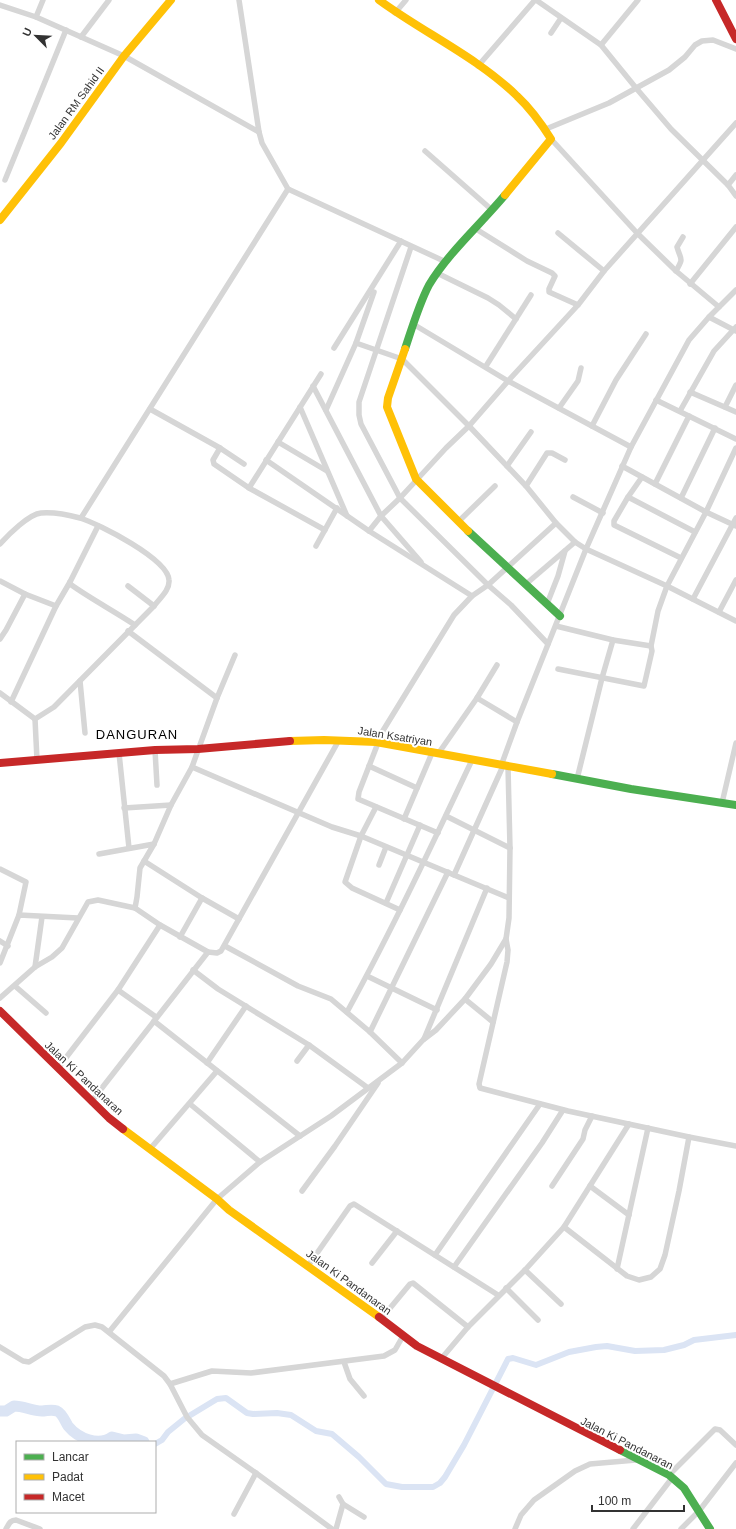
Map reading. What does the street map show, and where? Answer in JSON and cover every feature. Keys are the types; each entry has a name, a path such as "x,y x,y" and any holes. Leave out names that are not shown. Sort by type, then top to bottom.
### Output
{"street":[{"path":"36,17 43,0"},
{"path":"81,37 109,0"},
{"name":"Jalan RM Sahid II","path":"1,216 61,143 124,56 171,0"},
{"path":"239,0 259,132 262,143 288,188 446,262"},
{"path":"379,0 395,13 508,86 529,107 551,138 637,233 690,284 719,307"},
{"path":"395,13 406,0"},
{"path":"478,66 536,0 601,45 671,129 728,185 736,196"},
{"path":"601,45 638,0"},
{"path":"716,0 736,40"},
{"path":"0,5 36,17 124,56 259,132"},
{"path":"551,33 561,18"},
{"path":"5,180 66,30"},
{"path":"546,129 609,103 669,70 685,57 695,45 705,40 713,40 736,49"},
{"path":"369,531 416,479 469,426 508,380 578,305 604,271 736,123"},
{"path":"551,138 476,229 446,262 429,286 413,324 388,398 387,407 416,479 458,522 560,616"},
{"path":"425,152 492,210"},
{"path":"728,185 736,176"},
{"path":"80,518 288,188"},
{"path":"690,284 736,227"},
{"path":"476,229 527,261 552,272 555,276 549,292 578,305"},
{"path":"558,234 604,271"},
{"path":"676,271 682,257 677,247 683,237"},
{"path":"334,348 401,242"},
{"path":"411,246 359,402 359,415 362,424 400,498 488,585 511,605 548,644"},
{"path":"437,273 488,298 516,319"},
{"path":"454,875 504,766 517,722 548,644 586,550 631,447 689,340 736,290"},
{"path":"326,410 356,343 374,292"},
{"path":"486,366 530,295"},
{"path":"680,411 714,351 735,329 709,317"},
{"path":"413,324 508,380 631,447"},
{"path":"592,426 616,380 646,334"},
{"path":"356,343 402,359 526,486 556,524 575,542 586,550 666,586 736,620"},
{"path":"559,408 578,381 581,368"},
{"path":"250,488 266,460 321,374"},
{"path":"725,407 736,385"},
{"path":"313,386 381,516 425,566"},
{"path":"690,392 736,412"},
{"path":"656,400 736,439"},
{"path":"300,407 348,516"},
{"path":"150,409 220,448 244,464"},
{"path":"655,484 689,416"},
{"path":"681,498 715,428"},
{"path":"507,466 531,432"},
{"path":"278,442 327,471"},
{"path":"220,448 213,460 214,464 250,488 325,530"},
{"path":"558,669 644,686 652,655 651,646 658,611 666,586 706,512 736,448"},
{"path":"526,486 547,453 552,452 565,460"},
{"path":"266,460 369,531 472,596"},
{"path":"622,466 734,526"},
{"path":"642,477 628,497 614,522 614,526 681,558"},
{"path":"458,522 495,486"},
{"path":"573,497 603,513"},
{"path":"628,497 694,532"},
{"path":"316,546 337,508"},
{"path":"0,544 23,523 39,513 80,518 127,541 150,555 159,562 166,572 169,580 167,590 136,625 54,707 35,720"},
{"path":"693,599 734,526 736,518"},
{"path":"438,833 358,798 377,742 450,620 472,596 488,585 556,524"},
{"path":"11,702 56,606 70,582 98,526"},
{"path":"526,584 575,542"},
{"path":"547,604 558,576 565,550"},
{"path":"719,612 736,580"},
{"path":"0,581 25,594 56,606"},
{"path":"70,582 70,584 77,589 136,625"},
{"path":"128,586 154,606"},
{"path":"0,639 25,594"},
{"path":"556,626 613,640 651,646"},
{"path":"128,632 217,698"},
{"path":"577,779 613,640"},
{"path":"134,908 137,897 139,872 154,844 171,804 192,767 217,698 235,655"},
{"path":"404,819 417,788 435,753 477,698 497,665"},
{"path":"80,681 85,733"},
{"path":"0,693 35,720"},
{"path":"477,698 517,722"},
{"path":"35,720 37,760"},
{"path":"0,998 36,967 52,957 62,948 86,903 92,900 134,908 180,937 208,952 219,952 225,946 339,740"},
{"name":"Jalan Ksatriyan","path":"0,763 155,750 198,749 275,741 339,740 377,742 577,779 736,805"},
{"path":"722,803 736,744"},
{"path":"155,750 157,785"},
{"path":"119,753 129,848"},
{"path":"347,1012 367,976 424,863 472,760"},
{"path":"369,766 417,788"},
{"path":"504,766 510,848 506,939 508,957 492,1022 479,1087 485,1090 564,1110 689,1138 736,1146"},
{"path":"192,767 332,827 362,836 509,898"},
{"path":"124,808 171,804"},
{"path":"376,807 362,836 345,878 345,884 400,910"},
{"path":"446,816 510,848"},
{"path":"386,903 420,826"},
{"path":"99,854 154,844"},
{"path":"379,865 386,847"},
{"path":"144,861 202,898 239,919"},
{"path":"0,869 26,882 19,914 8,946 0,963"},
{"path":"370,1032 448,872"},
{"path":"424,1040 487,888"},
{"path":"180,937 202,898"},
{"path":"19,914 42,917 78,918"},
{"path":"36,967 42,917"},
{"path":"58,1068 118,990 160,925"},
{"path":"109,1332 217,1199 260,1162 331,1116 402,1063 465,999 496,957 506,939"},
{"path":"0,941 8,946"},
{"path":"225,946 298,986 328,997 370,1032 402,1063"},
{"path":"92,1102 208,952"},
{"path":"193,970 218,989 309,1046 368,1088"},
{"path":"367,976 437,1010"},
{"path":"15,986 46,1013"},
{"path":"118,990 207,1063 300,1136"},
{"path":"465,999 492,1022"},
{"path":"207,1063 246,1006"},
{"name":"Jalan Ki Pandanaran","path":"0,1011 109,1118 217,1199 229,1210 403,1336 441,1359 486,1383 670,1477 684,1488 710,1529"},
{"path":"297,1061 309,1046"},
{"path":"150,1149 217,1071"},
{"path":"302,1191 381,1079"},
{"path":"190,1104 260,1162"},
{"path":"435,1255 540,1104"},
{"path":"454,1267 564,1110"},
{"path":"552,1186 584,1138 585,1130 592,1116"},
{"path":"441,1359 468,1327 498,1295 525,1270 564,1227 629,1124"},
{"path":"617,1268 648,1128"},
{"path":"564,1227 626,1276 643,1280 651,1277 660,1269 665,1255 680,1191 689,1138"},
{"path":"590,1186 629,1215"},
{"path":"308,1266 352,1205 355,1205 498,1295"},
{"path":"372,1263 397,1231"},
{"path":"525,1270 561,1304"},
{"path":"381,1319 410,1284 413,1283 468,1327"},
{"path":"506,1288 538,1320"},
{"path":"0,1347 23,1361 28,1362 85,1327 97,1325 109,1332 164,1376 170,1384 187,1418 202,1435 332,1529"},
{"path":"170,1384 212,1371 251,1373 387,1356 395,1350 403,1336"},
{"path":"344,1362 350,1379 364,1396"},
{"path":"632,1529 670,1477 715,1429 720,1430 736,1445"},
{"path":"515,1529 521,1515 534,1500 575,1471 590,1464 636,1460"},
{"path":"681,1529 699,1511 736,1464"},
{"path":"234,1514 256,1473"},
{"path":"339,1497 343,1504 364,1517"},
{"path":"336,1529 343,1504"},
{"path":"6,1529 9,1522 13,1520 40,1529"}],"waterway":[{"path":"156,1443 162,1440 168,1432 184,1419 217,1399 226,1398 247,1413 277,1413 291,1415 316,1431 332,1434 359,1457 386,1484 402,1487 433,1487 440,1483 445,1477 464,1445 508,1359 513,1358 536,1365 569,1352 596,1347 607,1346 635,1351 664,1350 684,1345 694,1340 736,1335"},
{"path":"0,1411 6,1411 14,1406 38,1411 55,1410 60,1413 68,1426 77,1434 88,1440 95,1441"},
{"path":"101,1441 112,1437 124,1440 136,1439 141,1441"},
{"path":"95,1441 101,1441"}],"traffic: fast":[{"path":"405,349 419,308 429,285 455,250 505,195"},
{"path":"468,531 560,616"},
{"path":"552,774 631,789 736,805"},
{"path":"620,1450 669,1475 684,1488 710,1529"}],"traffic: slow":[{"path":"0,220 61,143 124,56 171,0"},
{"path":"379,0 485,69 527,106 536,116 551,139 505,195"},
{"path":"405,349 388,398 387,407 416,479 468,531"},
{"path":"290,741 324,740 376,742 552,774"},
{"path":"123,1129 217,1199 229,1210 379,1317"}],"traffic: jam":[{"path":"716,0 736,39"},
{"path":"0,763 155,750 198,749 290,741"},
{"path":"0,1011 109,1118 123,1129"},
{"path":"379,1317 417,1346 620,1450"}],"district":[{"name":"DANGURAN","path":"137,734"}]}
